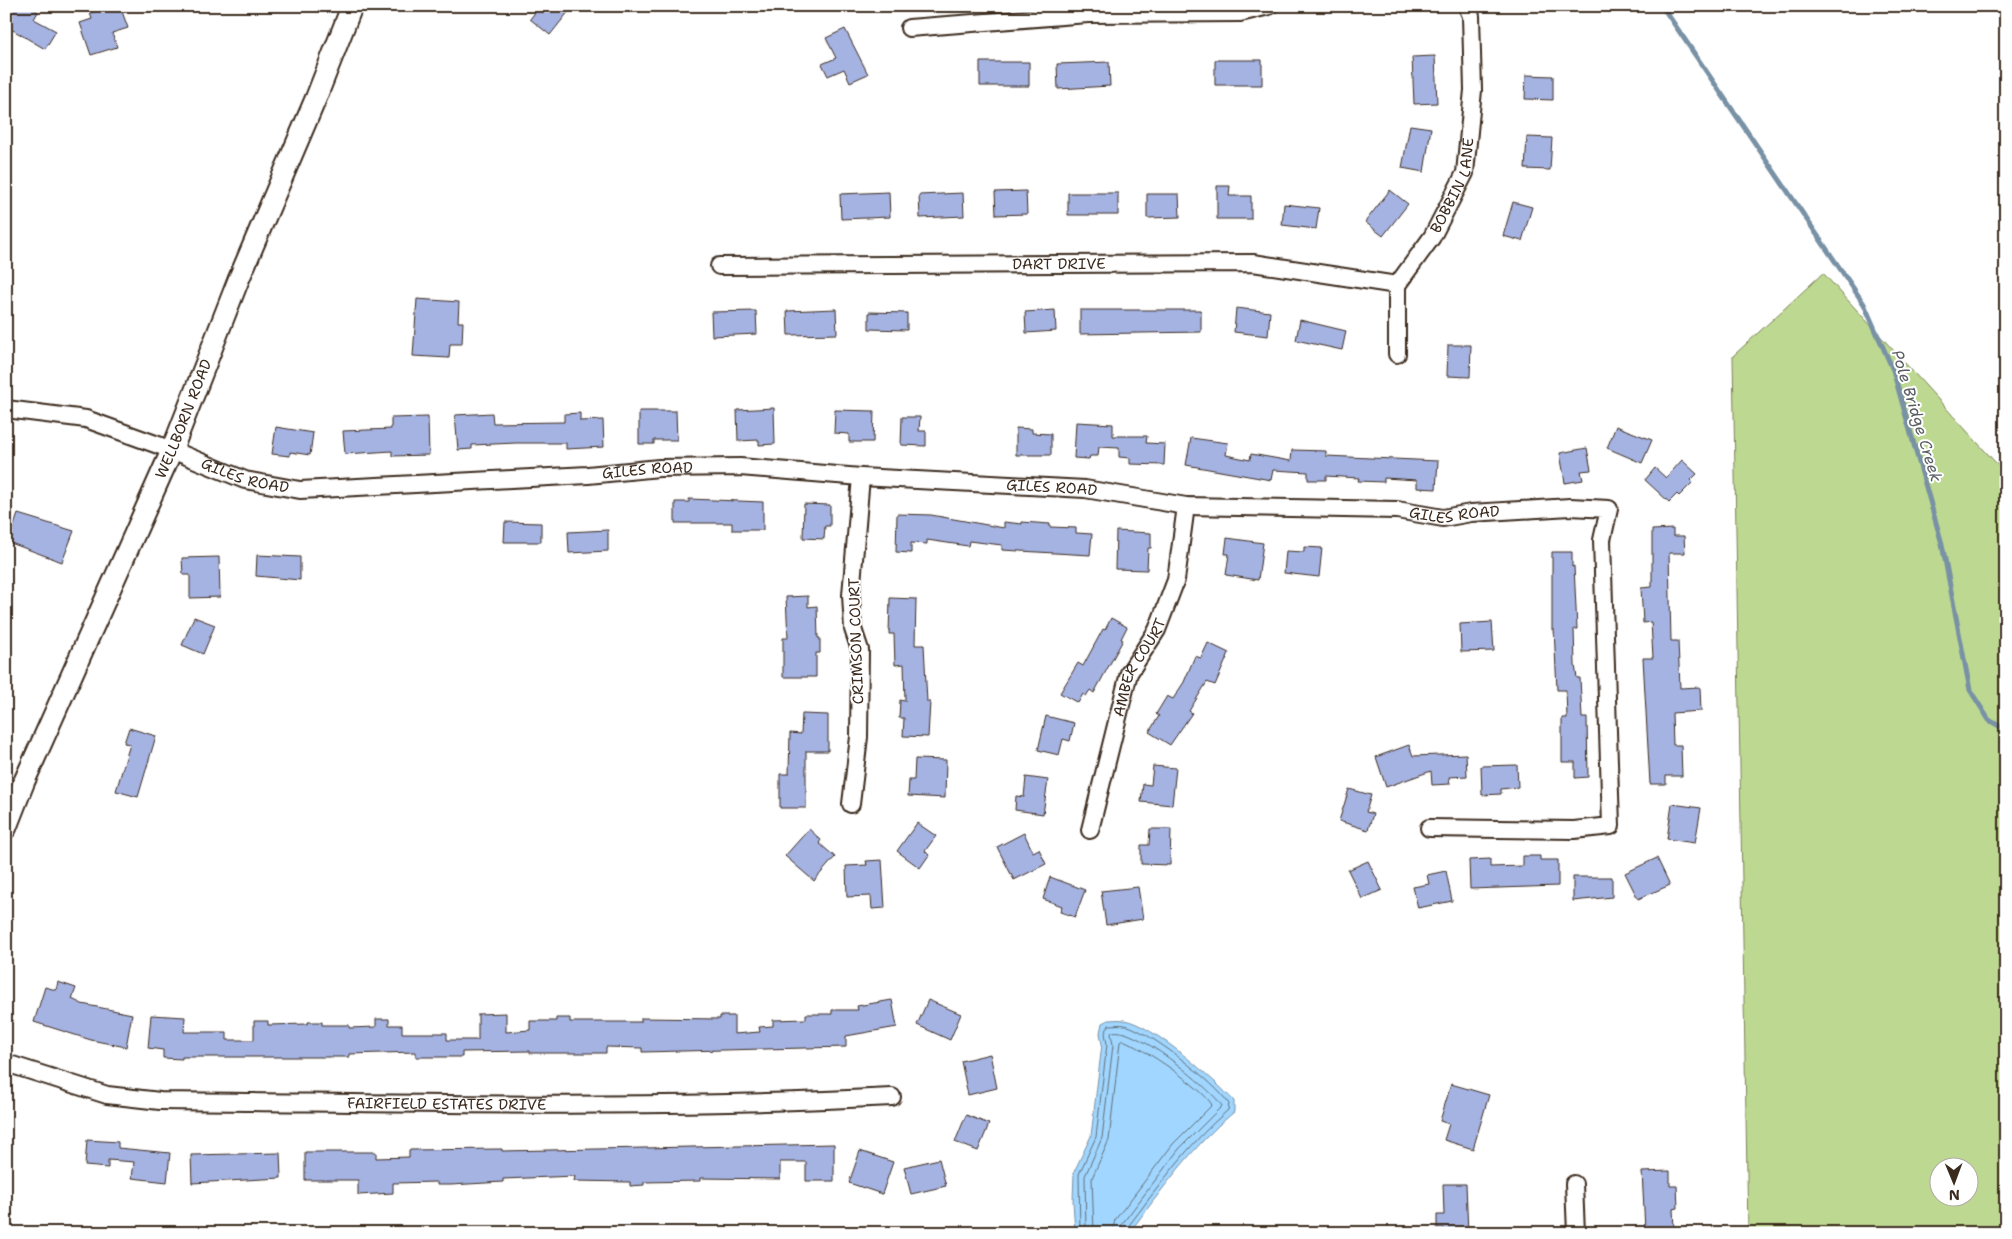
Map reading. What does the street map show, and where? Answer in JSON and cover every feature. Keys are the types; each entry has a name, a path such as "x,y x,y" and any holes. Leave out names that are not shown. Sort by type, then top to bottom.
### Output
{"street":[{"name":"WELLBORN ROAD","path":"6,828 24,782 172,450 238,281 316,98 352,6"},
{"path":"908,28 1088,14 1240,13 1269,6"},
{"name":"BOBBIN LANE","path":"1397,285 1432,237 1465,173 1473,90 1472,16 1467,6"},
{"name":"DART DRIVE","path":"719,266 1252,263 1397,285"},
{"path":"1397,285 1397,354"},
{"name":"GILES ROAD","path":"6,409 86,419 172,450 245,480 300,490 588,474 659,468 740,467 861,477 1085,489 1186,506 1397,510 1443,518 1471,514 1570,507 1609,509 1602,540 1610,826 1574,830 1429,828"},
{"name":"CRIMSON COURT","path":"851,804 859,737 860,650 853,629 851,595 861,477"},
{"name":"AMBER COURT","path":"1090,830 1129,673 1157,630 1176,580 1186,506"},
{"name":"FAIRFIELD ESTATES DRIVE","path":"6,1063 107,1096 160,1101 537,1104 823,1101 892,1097"},
{"path":"1574,1184 1576,1233"}],"green space":[{"path":"1823,273 2006,474 2006,1233 1748,1233 1733,356"}],"water":[{"path":"1108,1020 1122,1020 1136,1024 1166,1042 1198,1067 1234,1101 1234,1112 1191,1154 1129,1233 1075,1233 1074,1172 1091,1136 1102,1044 1100,1033 1102,1023"}],"building":[{"path":"6,6 30,6 38,12 34,19 56,31 45,49 6,26"},
{"path":"111,6 120,6 128,28 112,33 117,47 91,55 80,23 92,19 90,13"},
{"path":"540,6 573,6 550,35 530,19"},
{"path":"845,29 868,74 850,82 844,69 828,76 822,64 836,58 826,38"},
{"path":"1435,56 1437,103 1414,104 1412,57"},
{"path":"1215,60 1262,60 1262,85 1215,85"},
{"path":"980,62 1029,62 1029,86 980,86"},
{"path":"1109,62 1110,86 1058,89 1057,64"},
{"path":"1526,75 1553,76 1553,100 1525,99"},
{"path":"1410,125 1431,128 1424,172 1402,168"},
{"path":"1527,137 1552,138 1550,170 1525,169"},
{"path":"1217,186 1230,186 1229,196 1251,196 1251,219 1217,219"},
{"path":"1390,190 1408,204 1383,236 1365,222"},
{"path":"1026,191 1027,214 996,215 995,192"},
{"path":"889,192 890,217 841,219 840,194"},
{"path":"963,193 964,216 920,218 919,195"},
{"path":"1068,193 1118,193 1118,215 1068,215"},
{"path":"1147,194 1179,194 1180,217 1147,218"},
{"path":"1513,202 1532,207 1522,241 1503,236"},
{"path":"1284,204 1319,208 1316,229 1282,225"},
{"path":"417,299 459,302 458,322 463,322 462,344 450,344 449,358 413,356"},
{"path":"1236,308 1270,312 1268,336 1234,332"},
{"path":"836,309 837,334 788,335 787,311"},
{"path":"1055,310 1056,331 1026,333 1025,312"},
{"path":"1080,310 1201,310 1201,332 1080,334"},
{"path":"756,311 757,334 712,336 711,312"},
{"path":"869,312 907,313 907,330 869,329"},
{"path":"1300,320 1346,331 1342,350 1296,340"},
{"path":"1448,345 1471,345 1470,377 1447,376"},
{"path":"774,408 775,444 759,445 759,440 738,441 737,410"},
{"path":"835,410 874,411 873,442 849,442 849,434 834,433"},
{"path":"639,411 676,411 677,440 654,440 654,444 639,444"},
{"path":"492,413 493,423 564,422 564,414 580,413 580,421 603,420 604,447 566,449 566,443 516,443 472,445 472,449 458,450 455,415"},
{"path":"428,417 429,455 392,456 392,451 345,454 343,431 391,429 391,418"},
{"path":"902,417 920,417 919,431 926,431 926,446 901,445"},
{"path":"1076,422 1113,424 1113,436 1147,436 1146,443 1165,444 1164,465 1130,464 1130,458 1119,457 1119,448 1099,447 1098,456 1090,456 1089,459 1074,458"},
{"path":"1616,426 1652,440 1642,463 1607,448"},
{"path":"276,427 313,433 310,455 290,452 290,456 272,454"},
{"path":"1016,428 1032,429 1032,433 1051,434 1051,455 1016,455"},
{"path":"1191,438 1228,443 1226,455 1250,460 1251,454 1291,461 1292,450 1326,451 1326,456 1438,461 1436,489 1417,488 1417,480 1384,478 1384,482 1358,481 1359,478 1326,476 1326,480 1308,480 1308,472 1273,470 1271,480 1186,465"},
{"path":"1587,448 1591,470 1581,471 1583,480 1565,483 1560,453"},
{"path":"1682,460 1697,474 1691,480 1693,482 1679,496 1677,494 1669,502 1645,480 1655,468 1666,478"},
{"path":"689,499 763,502 763,530 732,530 732,523 675,523 675,502 689,502"},
{"path":"804,504 830,505 830,526 825,526 824,539 803,538"},
{"path":"18,514 74,531 62,562 8,542"},
{"path":"897,514 931,515 1004,528 1004,522 1022,524 1022,522 1050,524 1050,527 1076,528 1076,533 1092,534 1090,555 1002,550 1002,545 969,541 968,546 927,540 927,544 911,543 911,553 896,552"},
{"path":"505,522 541,523 541,542 504,542"},
{"path":"1673,529 1673,536 1684,536 1685,553 1669,553 1671,641 1678,641 1680,688 1700,687 1701,711 1672,713 1673,745 1681,745 1682,776 1666,776 1666,784 1650,784 1643,658 1653,658 1651,622 1643,623 1641,588 1652,587 1652,530"},
{"path":"608,530 608,551 569,553 568,532"},
{"path":"1116,531 1151,533 1151,548 1148,548 1147,570 1115,569"},
{"path":"1227,538 1263,543 1258,580 1226,575 1229,554 1225,554"},
{"path":"1304,547 1322,548 1319,577 1284,573 1286,551 1304,552"},
{"path":"1552,552 1572,552 1577,629 1574,629 1575,665 1577,678 1580,678 1582,718 1587,718 1588,777 1575,778 1575,762 1562,762 1562,718 1567,718 1566,690 1557,690 1554,629 1552,629"},
{"path":"257,555 300,557 300,580 256,576"},
{"path":"219,557 220,597 190,598 190,575 183,575 182,558"},
{"path":"808,596 808,607 817,606 820,653 816,653 816,677 783,677 783,638 788,638 786,597"},
{"path":"890,598 916,599 915,645 924,645 927,702 930,702 928,737 903,736 904,718 899,718 900,700 905,701 904,664 895,665 894,634 889,634"},
{"path":"194,617 215,625 203,654 182,645"},
{"path":"1111,618 1127,627 1121,639 1123,640 1094,693 1090,690 1086,696 1083,694 1078,703 1060,693 1078,663 1083,666"},
{"path":"1492,622 1494,651 1461,652 1460,624"},
{"path":"1208,643 1229,653 1215,685 1207,682 1189,711 1192,713 1170,745 1149,732 1159,716 1156,714 1167,696 1173,699 1184,682 1195,656 1201,658"},
{"path":"802,714 828,715 828,751 806,751 806,808 780,808 780,774 789,774 790,733 801,734"},
{"path":"1046,716 1074,723 1070,741 1063,739 1059,755 1038,750"},
{"path":"129,728 156,736 138,797 116,791 130,744 124,743"},
{"path":"1409,745 1413,756 1466,754 1467,776 1449,777 1450,784 1432,785 1431,771 1386,787 1376,757"},
{"path":"915,759 946,760 945,798 908,796 909,780 914,780"},
{"path":"1517,765 1518,787 1501,789 1501,794 1482,795 1481,766"},
{"path":"1153,766 1176,768 1172,805 1141,802 1143,784 1151,785"},
{"path":"1026,777 1048,780 1043,814 1015,810 1016,796 1024,797"},
{"path":"1349,789 1371,795 1366,812 1373,814 1368,830 1339,821"},
{"path":"1672,804 1701,808 1695,843 1667,839"},
{"path":"917,823 936,836 925,851 929,855 920,868 897,851"},
{"path":"809,829 821,840 819,843 835,857 814,881 785,856"},
{"path":"1150,829 1171,829 1170,865 1141,864 1141,845 1149,845"},
{"path":"1024,833 1033,852 1039,849 1046,864 1014,880 997,847"},
{"path":"1523,856 1540,856 1540,860 1558,860 1558,886 1470,889 1469,860 1490,859 1490,867 1523,866"},
{"path":"1657,858 1670,885 1638,899 1625,873"},
{"path":"882,860 885,908 872,909 871,896 847,897 846,866 867,865 866,861"},
{"path":"1368,861 1382,890 1362,899 1348,870"},
{"path":"1446,871 1452,901 1418,908 1413,887 1429,884 1427,875"},
{"path":"1050,877 1085,890 1075,917 1060,912 1062,906 1043,899"},
{"path":"1573,877 1612,877 1612,897 1573,901"},
{"path":"1138,887 1143,919 1106,925 1101,891"},
{"path":"58,982 76,988 72,999 82,1004 132,1014 126,1047 91,1040 34,1022 45,987 56,990"},
{"path":"892,1000 897,1027 846,1036 846,1047 642,1052 642,1048 606,1047 606,1053 462,1052 462,1057 416,1057 416,1052 349,1054 349,1057 182,1057 182,1059 163,1058 163,1050 148,1048 151,1015 185,1017 184,1032 227,1032 227,1040 254,1040 254,1021 268,1021 268,1025 322,1022 322,1025 349,1025 349,1028 376,1027 376,1019 389,1019 389,1025 402,1025 402,1033 447,1033 447,1040 478,1040 478,1014 506,1013 506,1032 530,1030 530,1021 556,1021 556,1018 570,1018 570,1022 641,1022 641,1018 720,1019 720,1016 734,1016 734,1034 760,1032 759,1027 773,1026 773,1020 806,1019 806,1014 832,1014 832,1010 858,1010 857,1006"},
{"path":"928,1000 961,1014 950,1040 917,1025"},
{"path":"990,1054 997,1088 968,1095 961,1061"},
{"path":"1451,1084 1489,1095 1473,1149 1444,1140 1449,1124 1440,1121"},
{"path":"966,1115 989,1124 978,1151 955,1142"},
{"path":"87,1140 118,1142 118,1148 170,1153 167,1182 132,1178 134,1162 108,1160 108,1168 85,1166"},
{"path":"834,1144 834,1181 806,1181 806,1162 780,1162 780,1179 700,1178 700,1181 644,1182 644,1185 630,1186 630,1182 574,1181 575,1176 503,1179 503,1182 451,1185 437,1185 437,1182 393,1183 393,1193 358,1195 358,1180 305,1180 305,1152 376,1152 376,1158 409,1157 409,1150 502,1149 502,1151"},
{"path":"860,1151 893,1162 882,1194 849,1183"},
{"path":"280,1153 281,1178 192,1183 191,1155"},
{"path":"939,1159 946,1186 911,1194 904,1167"},
{"path":"1670,1171 1670,1186 1677,1186 1678,1208 1673,1209 1674,1229 1645,1230 1642,1172"},
{"path":"1443,1184 1466,1184 1468,1233 1444,1233 1444,1228 1437,1228 1437,1215 1444,1215"}],"waterway":[{"name":"Pole Bridge Creek","path":"1662,6 1864,304 1893,370 1942,544 1970,690 1989,720 2006,730"}]}
